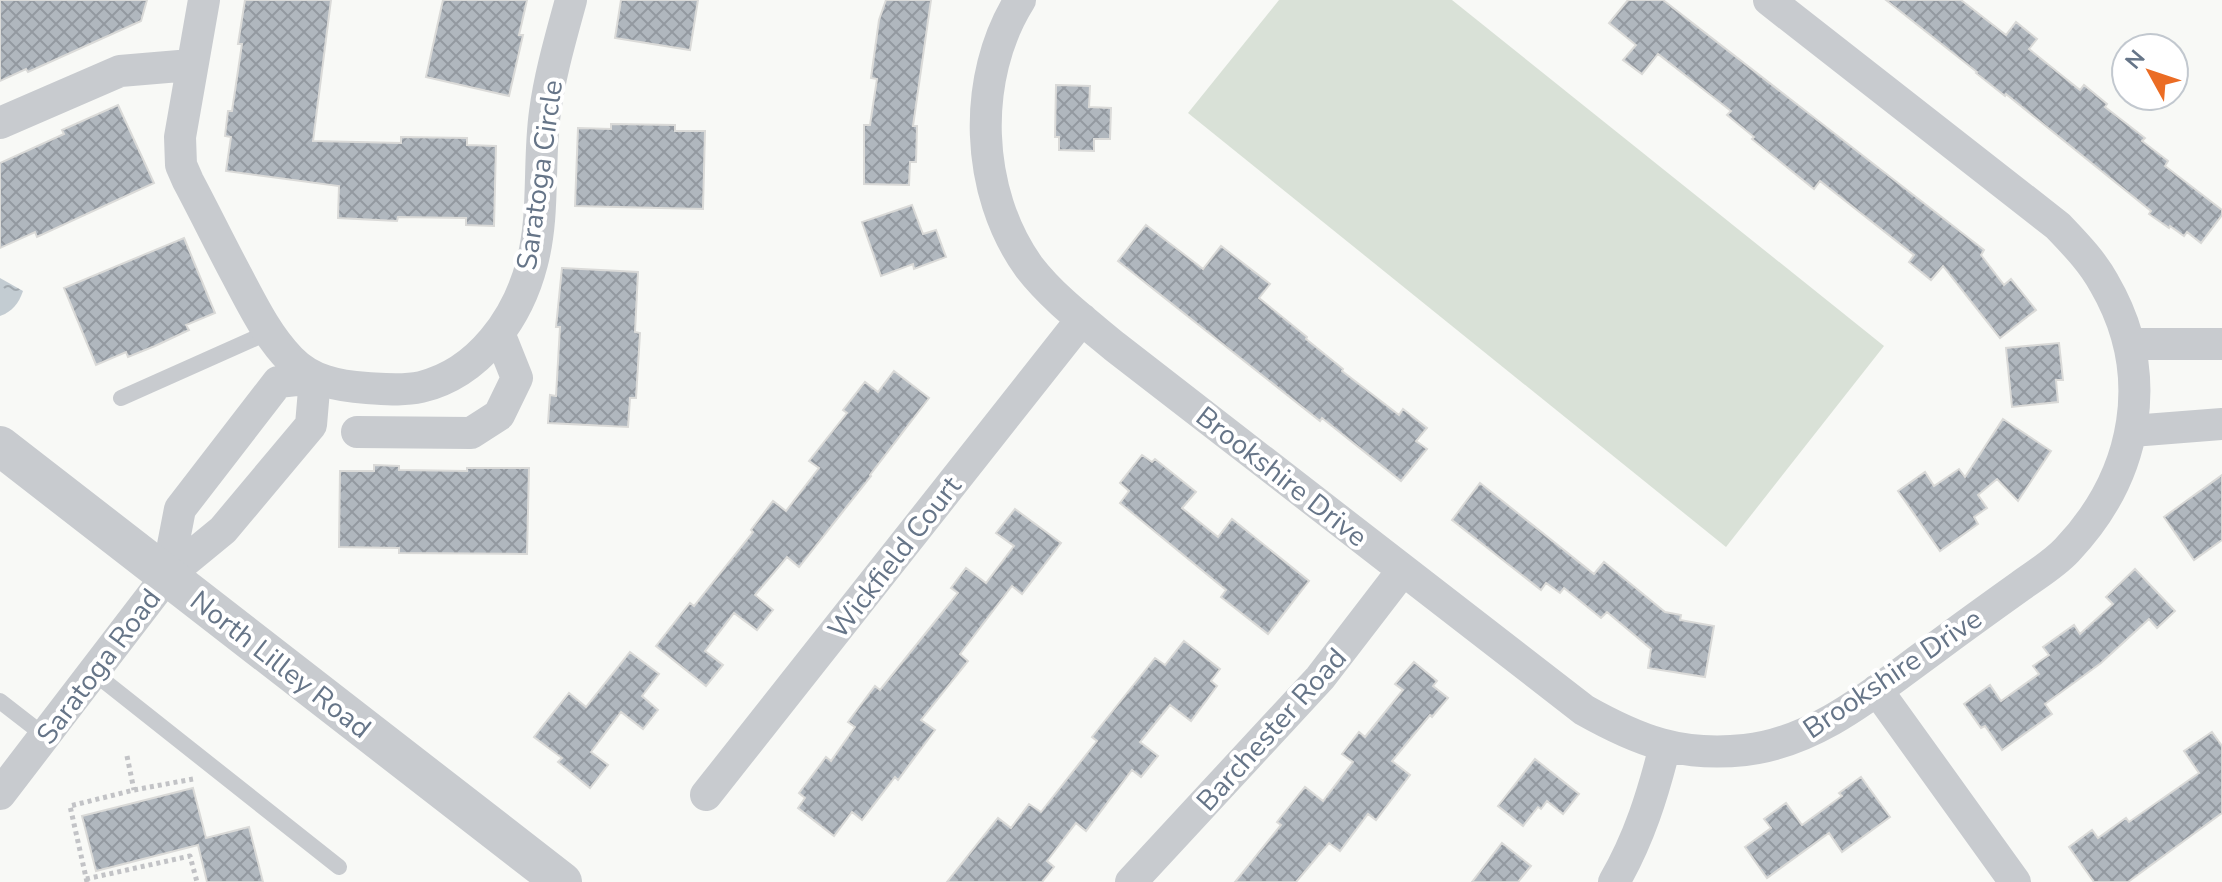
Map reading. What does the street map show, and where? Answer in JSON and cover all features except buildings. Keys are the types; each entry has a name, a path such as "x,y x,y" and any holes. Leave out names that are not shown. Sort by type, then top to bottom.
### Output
{"street":[{"name":"Saratoga Circle","path":"204,0 180,137 181,165 245,291 269,332 292,361 315,378 339,386 396,390 422,387 452,375 478,358 499,333 520,298 537,237 545,113 556,54 571,0"},
{"name":"Brookshire Drive","path":"1020,0 1004,31 993,66 986,110 987,155 994,192 1010,234 1050,293 1584,710 1622,732 1665,746 1723,752 1774,745 1823,725 1877,690 2056,561 2090,523 2110,492 2132,431 2135,386 2130,344 2119,313 2103,281 2083,252 2058,226 1769,0"},
{"path":"0,123 120,71 191,65"},
{"name":"Wickfield Court","path":"706,795 1082,319"},
{"path":"357,432 471,433 499,415 517,378 499,333"},
{"path":"2130,344 2222,344"},
{"name":"Saratoga Circle","path":"167,576 180,509 278,382 315,378"},
{"path":"167,576 223,530 311,425 315,378"},
{"path":"2132,431 2222,424"},
{"name":"North Lilley Road","path":"0,446 562,882"},
{"name":"Barchester Road","path":"1131,882 1320,678 1403,570"},
{"name":"Saratoga Road","path":"0,794 167,576"},
{"path":"1877,690 2015,882"},
{"path":"1614,882 1641,828 1665,746"}],"lane":[{"path":"121,398 269,332"},
{"path":"94,673 339,867"},
{"path":"0,701 45,736"}],"path":[{"path":"127,756 134,790"},
{"path":"197,882 190,856 87,881 70,806 199,778"},
{"path":"111,874 113,882"}],"shaded area":[{"path":"1279,0 1452,0 1884,346 1726,547 1188,113"}],"water":[{"path":"0,278 23,291 14,306 0,316"}]}
